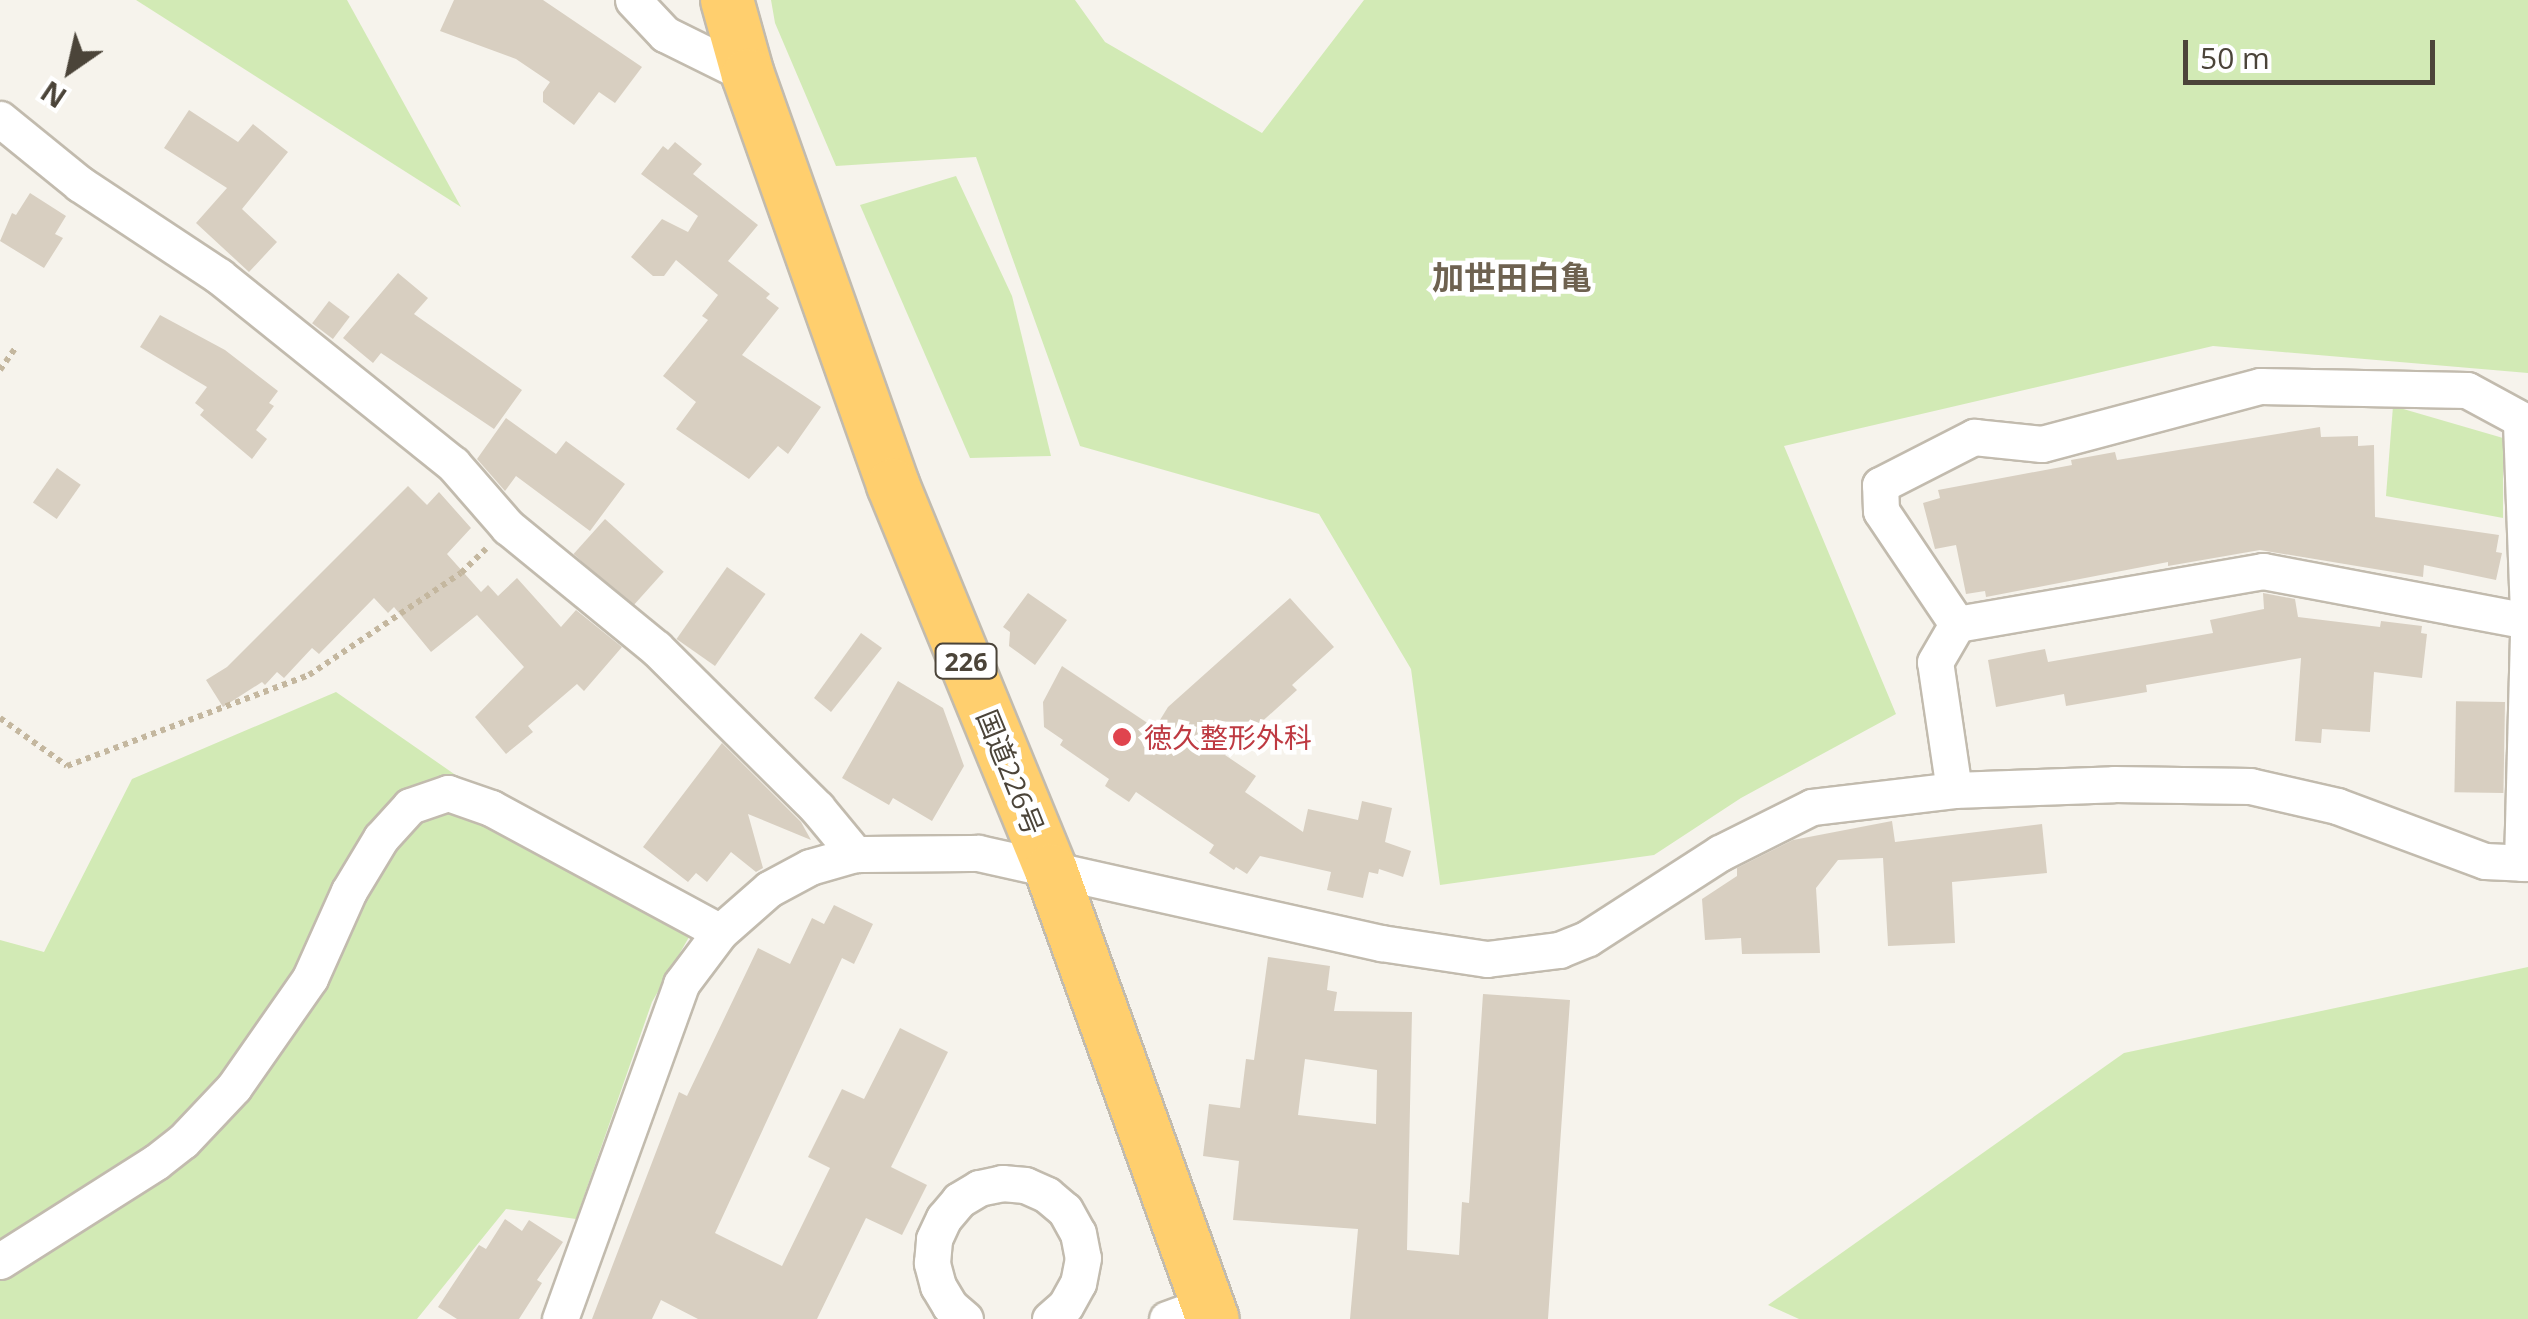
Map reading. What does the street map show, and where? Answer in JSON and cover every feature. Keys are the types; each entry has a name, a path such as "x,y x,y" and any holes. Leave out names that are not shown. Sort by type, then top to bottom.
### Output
{"highway":[{"name":"国道226号","path":"727,0 748,75 894,484 1051,870 1196,1314"}],"street":[{"path":"633,0 665,34 748,75"},
{"path":"0,119 80,184 250,301 452,464 508,527 656,648 817,808 855,854"},
{"path":"2260,386 2466,390 2524,423 2528,618 2263,571 1956,624 1881,510 1880,485 1974,437 2042,444 2260,386"},
{"path":"1954,790 1935,662 1956,624"},
{"path":"560,1319 681,984 720,932 769,889 810,867 855,854 978,854 1381,943 1464,957 1512,959 1559,950 1588,938 1720,853 1812,807 1954,790 2114,784 2250,786 2337,806 2485,861 2525,863 2528,629"},
{"path":"0,1261 156,1162 225,1098 310,978 349,891 381,838 410,806 448,793 491,808 720,932"},
{"path":"966,1319 938,1286 932,1263 934,1239 959,1200 980,1188 1002,1183 1026,1185 1048,1194 1065,1210 1078,1233 1083,1258 1068,1315"}],"path":[{"path":"0,370 16,347"},
{"path":"0,718 67,766 272,689 308,675 461,573 508,527"}],"green space":[{"path":"136,0 347,0 461,207"},
{"path":"771,0 1075,0 1105,42 1262,133 1364,0 2528,0 2528,373 2213,346 1784,446 1896,714 1741,798 1654,855 1440,885 1411,669 1319,514 1080,446 976,157 836,166 775,23"},
{"path":"956,176 1012,296 1051,456 970,458 860,205"},
{"path":"2393,406 2503,438 2503,518 2386,496"},
{"path":"336,692 689,937 652,1002 576,1219 506,1209 417,1319 0,1319 0,940 44,952 132,779"},
{"path":"2528,967 2528,1319 1799,1319 1768,1305 2124,1053"}],"building":[{"path":"454,0 543,0 642,67 615,103 599,92 574,125 543,102 543,92 550,82 516,59 440,31"},
{"path":"189,110 238,142 253,124 288,152 242,209 277,242 249,272 196,223 227,188 164,148"},
{"path":"675,142 702,164 693,174 758,225 728,261 770,294 766,298 779,308 742,355 821,407 788,454 778,446 749,479 676,429 696,402 663,376 708,320 702,316 718,295 676,260 664,276 653,276 631,257 662,219 688,232 698,216 641,174 663,146 668,150"},
{"path":"30,193 66,216 55,234 63,238 44,268 0,241 12,213 16,215"},
{"path":"398,273 428,298 414,314 522,390 494,429 381,353 373,363 343,338"},
{"path":"329,301 350,317 333,339 312,323"},
{"path":"160,315 225,350 278,391 269,403 274,406 256,430 267,439 252,459 200,415 204,410 195,403 207,387 140,347"},
{"path":"506,418 556,454 566,441 625,484 590,531 516,476 505,491 477,459"},
{"path":"2320,427 2321,437 2358,436 2358,446 2374,445 2375,517 2499,535 2496,552 2502,553 2496,580 2424,565 2423,577 2260,550 2168,566 2168,562 1986,597 1985,591 1966,594 1956,545 1935,549 1923,503 1940,498 1938,490 2072,465 2071,460 2115,452 2117,460"},
{"path":"57,468 81,485 57,519 33,502"},
{"path":"408,486 427,505 439,492 471,528 447,554 481,592 488,585 498,596 517,578 561,627 576,610 622,647 584,691 577,684 528,726 533,732 506,754 475,717 524,667 477,615 431,652 394,607 388,613 374,598 319,654 312,648 284,678 277,672 265,685 262,682 223,707 206,680 227,667"},
{"path":"605,519 664,572 632,607 574,554"},
{"path":"727,567 766,594 715,666 677,639"},
{"path":"1028,593 1067,620 1035,665 1009,646 1010,632 1003,627"},
{"path":"2263,593 2295,599 2298,617 2380,627 2381,621 2422,626 2421,633 2427,634 2422,678 2374,672 2370,732 2322,729 2321,743 2295,741 2301,658 2146,685 2147,692 2066,706 2064,694 1996,707 1988,660 2045,649 2048,662 2213,633 2210,620 2264,609"},
{"name":"徳久整形外科","path":"1290,598 1334,647 1292,685 1297,690 1225,755 1256,776 1245,792 1303,832 1308,809 1358,820 1362,801 1392,808 1385,842 1411,851 1403,877 1379,869 1378,874 1369,872 1363,898 1327,890 1331,872 1260,856 1247,874 1236,867 1234,870 1209,853 1214,845 1136,792 1129,802 1105,786 1109,779 1060,745 1063,740 1044,727 1043,702 1062,666 1155,728 1168,707"},
{"path":"861,633 882,648 831,712 814,698"},
{"path":"898,681 943,708 964,766 932,821 893,798 889,805 842,778"},
{"path":"2456,701 2505,702 2503,793 2454,792"},
{"path":"722,743 801,822 811,840 748,814 763,868 756,872 731,852 707,882 696,873 688,882 643,847"},
{"path":"1892,821 1895,842 2042,824 2047,873 1952,882 1955,943 1888,946 1883,858 1838,860 1816,888 1820,953 1742,954 1741,938 1705,940 1702,899 1737,876 1737,868 1793,840"},
{"path":"834,905 873,924 854,964 842,958 715,1233 782,1266 830,1168 808,1157 842,1089 864,1099 900,1028 948,1052 891,1167 927,1185 902,1235 866,1218 817,1319 698,1319 661,1300 652,1319 592,1319 679,1092 687,1096 758,948 790,964 812,918 824,924"},
{"path":"1268,957 1330,966 1327,990 1337,992 1334,1011 1412,1012 1407,1250 1459,1255 1462,1202 1469,1203 1483,994 1570,1000 1548,1319 1350,1319 1358,1229 1233,1220 1239,1161 1203,1156 1209,1104 1240,1108 1246,1059 1254,1060","holes":["1305,1059 1377,1070 1376,1124 1298,1115"]},
{"path":"505,1219 522,1231 529,1220 563,1242 537,1280 542,1283 519,1319 457,1319 438,1307 479,1245 486,1249"}],"place":[{"name":"徳久整形外科","path":"1122,737"}],"district":[{"name":"加世田白亀","path":"1512,277"}]}
